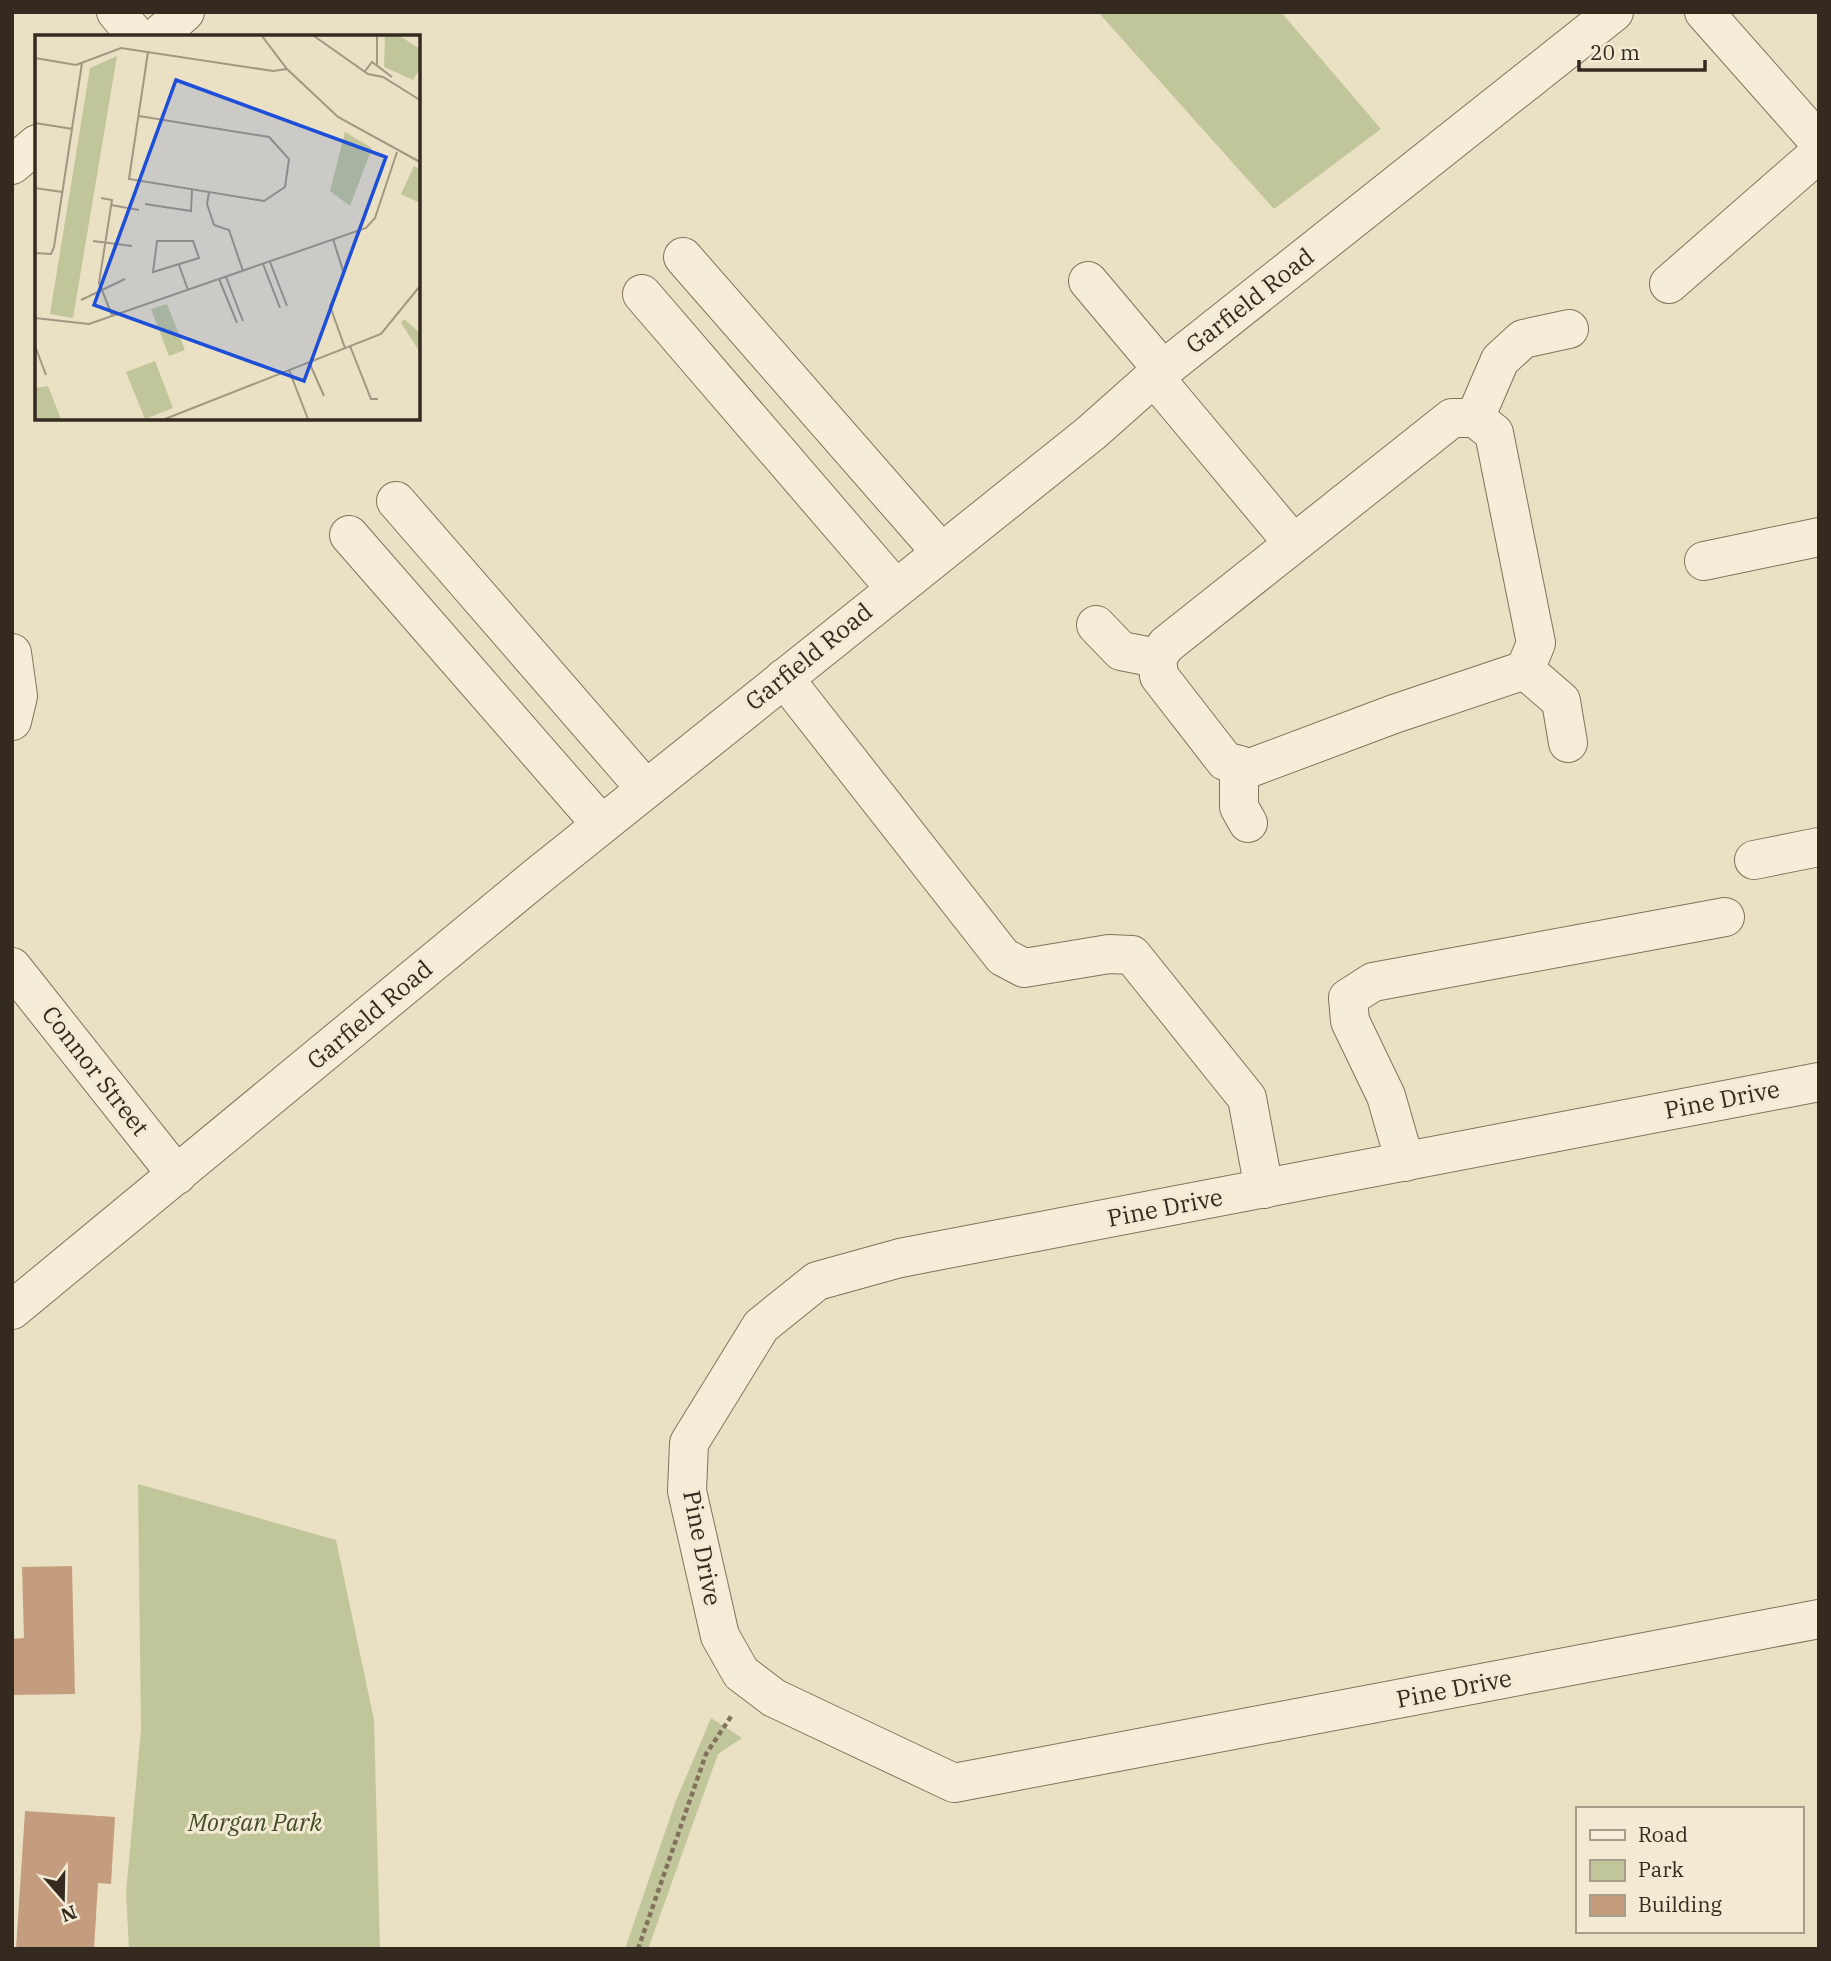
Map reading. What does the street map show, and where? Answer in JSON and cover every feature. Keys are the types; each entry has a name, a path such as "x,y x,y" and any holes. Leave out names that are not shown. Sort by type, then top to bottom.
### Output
{"street":[{"path":"116,12 136,35"},
{"path":"159,35 185,12"},
{"name":"Garfield Road","path":"12,1310 601,824 1091,433 1159,373 1614,12"},
{"path":"1704,12 1819,142"},
{"path":"1669,284 1819,153"},
{"path":"683,257 940,551"},
{"path":"1088,281 1293,543"},
{"path":"642,294 895,588"},
{"path":"1475,418 1500,360 1522,339 1569,329"},
{"path":"1452,418 1475,418 1494,433 1535,643 1525,670 1394,714 1250,768 1224,761 1160,676 1157,658 1166,645 1452,418"},
{"path":"396,501 646,789"},
{"path":"349,535 601,824"},
{"path":"1704,561 1819,537"},
{"path":"1096,625 1121,651 1157,658"},
{"path":"12,653 18,696 12,721"},
{"path":"1525,670 1561,701 1568,743"},
{"path":"783,678 1003,957 1024,968 1110,954 1132,955 1247,1098 1264,1189"},
{"path":"1239,765 1239,807 1248,823"},
{"path":"1754,860 1819,848"},
{"path":"1405,1162 1386,1096 1350,1021 1348,998 1373,982 1725,917"},
{"name":"Connor Street","path":"12,967 177,1175"},
{"name":"Pine Drive","path":"1819,1082 900,1258 817,1281 761,1326 690,1443 687,1491 720,1636 741,1673 774,1698 954,1783 1819,1619"}],"path":[{"path":"638,1949 706,1754 732,1714 741,1673"}],"green space":[{"path":"1098,12 1281,12 1381,129 1274,209"},
{"name":"Morgan Park","path":"138,1484 336,1540 374,1720 380,1949 129,1949 126,1893 141,1730"},
{"path":"711,1718 742,1738 718,1754 648,1949 625,1949 675,1803"}],"building":[{"path":"72,1566 75,1694 12,1695 12,1639 24,1638 22,1567"},
{"path":"25,1811 115,1817 111,1884 98,1883 94,1949 16,1949"}]}
